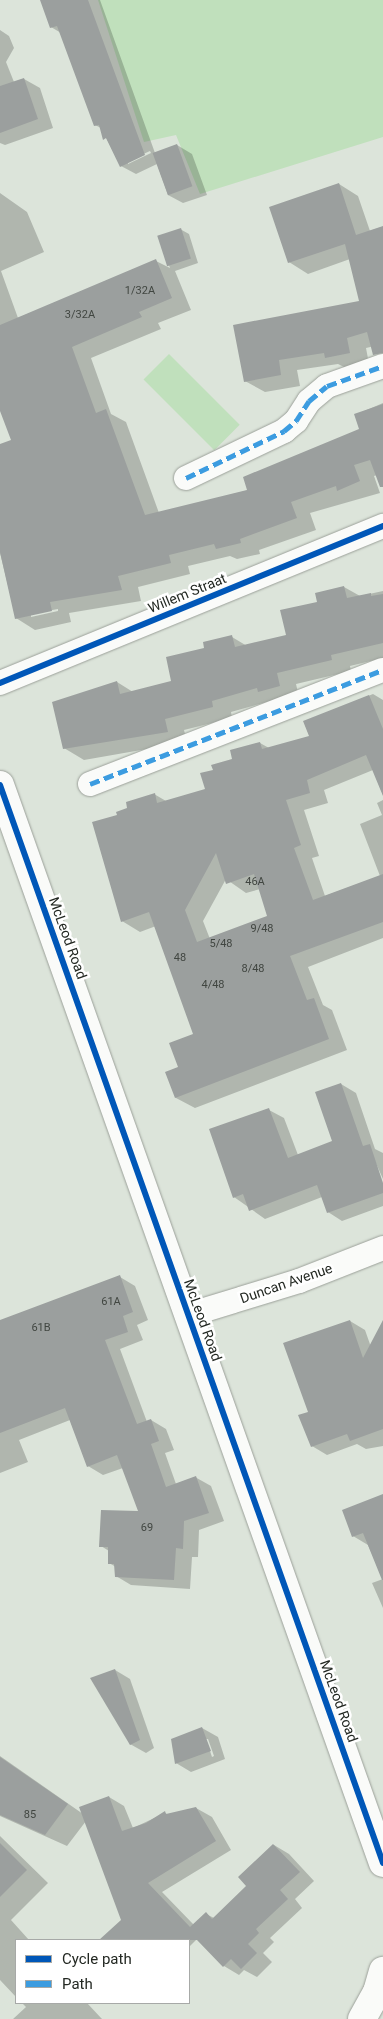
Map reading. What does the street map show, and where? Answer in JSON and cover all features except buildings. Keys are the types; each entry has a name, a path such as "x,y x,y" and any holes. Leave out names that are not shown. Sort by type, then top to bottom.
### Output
{"street":[{"path":"186,478 284,431 296,421 309,401 327,386 383,366"},
{"name":"Willem Straat","path":"0,683 383,526"},
{"path":"90,784 383,670"},
{"name":"McLeod Road","path":"0,785 383,1863"},
{"name":"Duncan Avenue","path":"188,1315 299,1281 383,1248"},
{"path":"362,2019 377,1992 383,1970"}],"green space":[{"path":"98,0 383,0 383,137 200,194 176,135 144,142"},
{"path":"169,354 240,425 214,450 144,379"}],"marked path":[{"path":"186,478 284,431 296,421 309,401 327,386 383,366"},
{"path":"90,784 383,670"}],"cycle path":[{"path":"0,683 383,526"},
{"path":"0,785 383,1863"}]}
